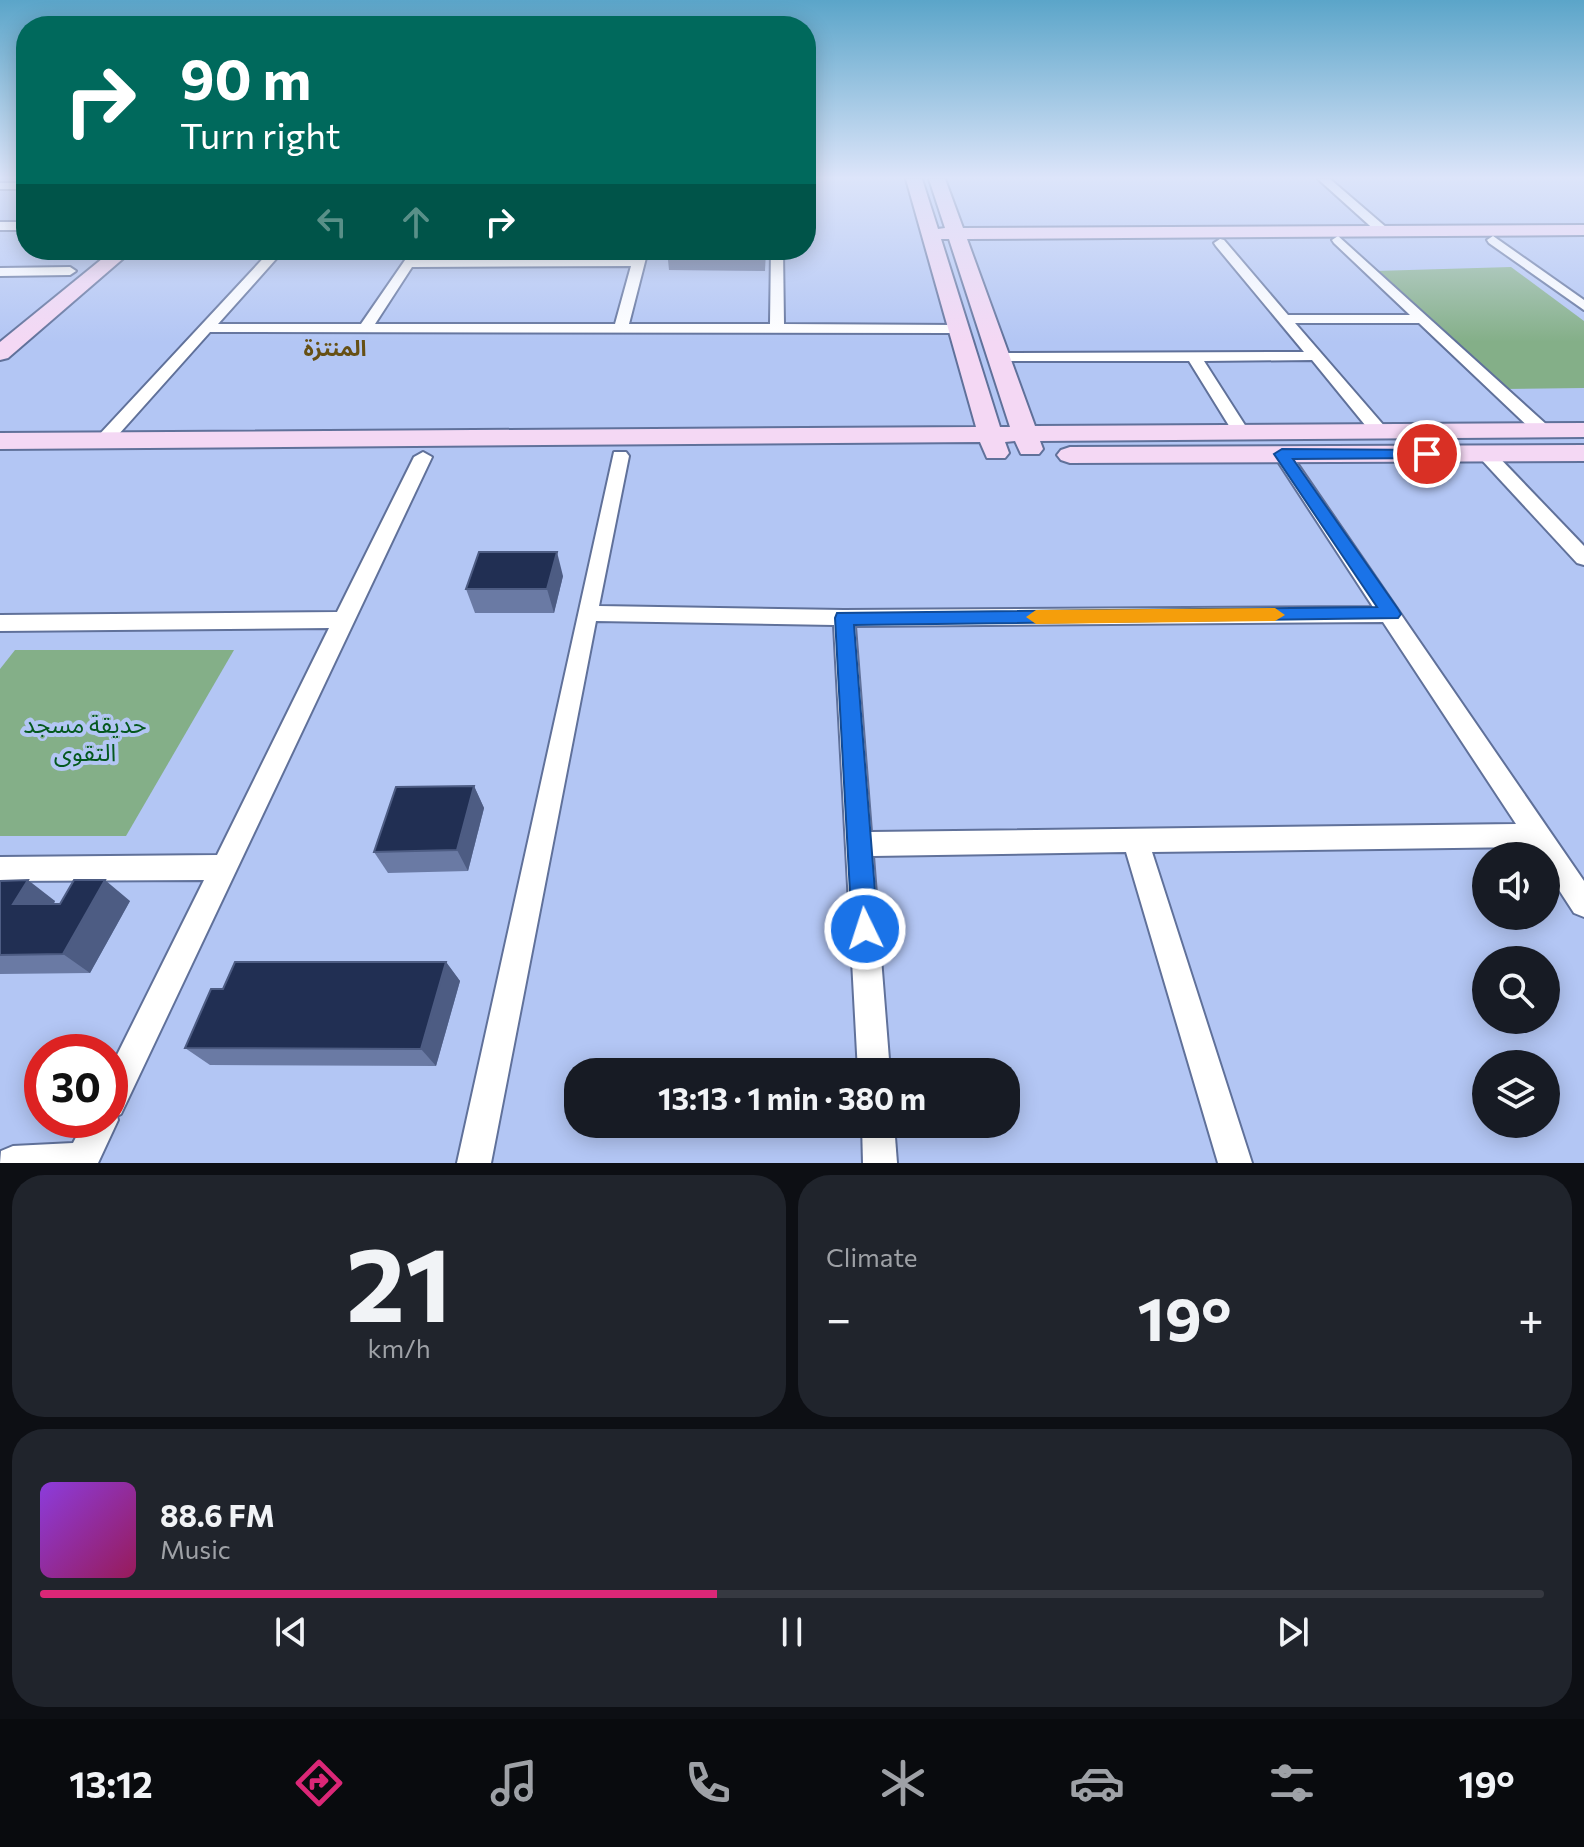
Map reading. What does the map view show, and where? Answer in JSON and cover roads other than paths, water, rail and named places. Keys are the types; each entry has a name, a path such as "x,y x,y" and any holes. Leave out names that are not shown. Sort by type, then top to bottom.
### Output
{"main road":[{"path":"930,233 994,445"},
{"path":"956,233 1028,445"},
{"path":"958,239 1262,233"},
{"path":"932,239 1220,243 1584,241"},
{"path":"0,327 84,260"},
{"path":"0,353 112,260"},
{"path":"1028,445 1242,433 1584,430"},
{"path":"0,441 1028,445 1282,454 1584,453"},
{"path":"0,459 620,456 994,445"}],"street":[{"path":"1338,240 1541,429"},
{"path":"1493,240 1584,306"},
{"path":"1220,243 1380,432"},
{"path":"104,440 269,260"},
{"path":"365,329 411,260"},
{"path":"409,263 461,260"},
{"path":"621,329 640,260"},
{"path":"777,260 777,329"},
{"path":"0,272 70,271"},
{"path":"1285,319 1420,319"},
{"path":"205,328 959,329"},
{"path":"1193,356 1242,433"},
{"path":"998,357 1315,356"},
{"path":"1485,453 1584,558"},
{"path":"1282,454 1584,904"},
{"path":"474,1163 620,456"},
{"path":"128,1066 423,457"},
{"path":"588,613 844,618 1392,614"},
{"path":"844,618 873,1058"},
{"path":"0,623 344,620"},
{"path":"859,844 1538,835"},
{"path":"1135,840 1235,1163"},
{"path":"0,869 224,867"},
{"path":"13,1163 82,1161 93,1138"},
{"path":"879,1138 880,1163"}],"district":[{"name":"المنتزة","path":"335,347"}],"park label":[{"name":"حديقة مسجد التقوى","path":"85,737"}]}
